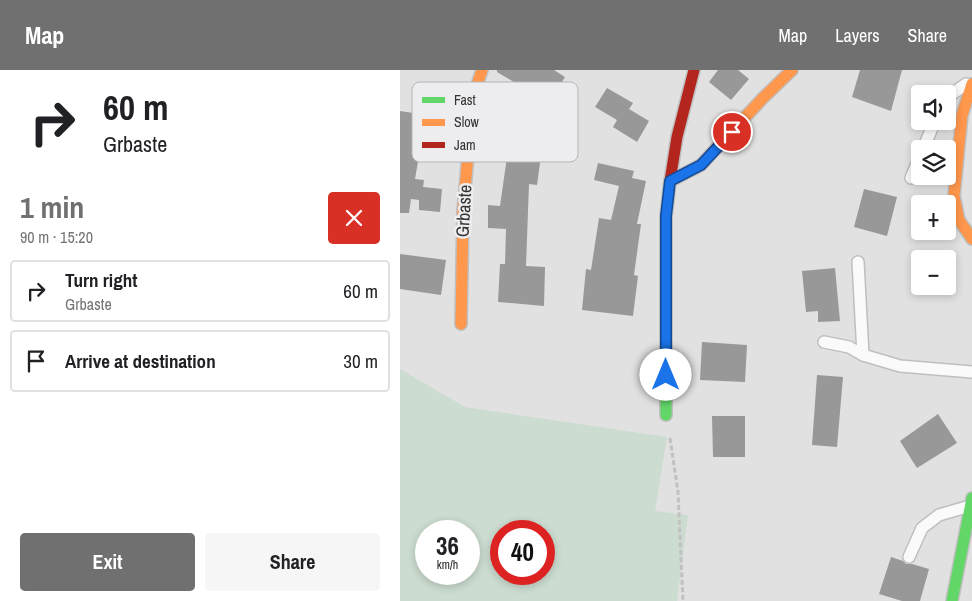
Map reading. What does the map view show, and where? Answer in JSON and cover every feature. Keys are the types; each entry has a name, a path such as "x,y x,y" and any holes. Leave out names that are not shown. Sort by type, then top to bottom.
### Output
{"street":[{"name":"Grbaste","path":"478,82 482,70"},
{"path":"666,415 666,216 676,137 694,70"},
{"path":"670,181 701,165 763,98 792,70"},
{"path":"972,84 962,115 954,196 959,220 972,239"},
{"name":"Grbaste","path":"461,324 463,203 467,162"},
{"path":"952,601 971,502"}],"lane":[{"path":"956,91 972,80"},
{"path":"858,262 863,355"},
{"path":"824,342 849,347 863,355 900,366 972,372"},
{"path":"909,557 922,528 938,515 971,502"}],"path":[{"path":"666,415 678,492 683,601"}],"green space":[{"path":"400,369 465,407 667,437 655,511 688,515 677,601 400,601"}],"building":[{"path":"497,70 554,70 565,77 562,82 514,82 497,72"},
{"path":"718,70 738,70 749,79 731,100 709,82"},
{"path":"860,70 902,70 891,111 852,97"},
{"path":"607,88 633,103 629,109 649,121 637,142 613,127 617,120 595,107"},
{"path":"400,111 412,113 412,162 418,162 415,179 424,180 423,187 442,189 440,212 419,210 419,200 411,199 409,213 400,213"},
{"path":"506,162 540,162 537,185 529,184 526,266 545,267 544,306 498,302 500,264 505,264 506,229 488,228 488,205 500,206"},
{"path":"598,163 634,171 632,178 646,181 637,224 641,224 634,275 638,276 633,316 582,310 586,269 591,270 599,218 611,220 619,186 594,180"},
{"path":"864,189 897,197 887,236 854,227"},
{"path":"400,254 446,260 441,295 400,289"},
{"path":"835,268 840,321 818,322 818,311 806,312 802,271"},
{"path":"702,342 747,345 745,382 700,380"},
{"path":"817,375 843,377 837,447 812,445"},
{"path":"938,414 957,443 917,468 900,441"},
{"path":"712,416 745,416 745,457 713,457"},
{"path":"891,557 906,564 929,569 920,601 902,601 879,594"}],"traffic: fast":[{"path":"666,415 666,217 670,181"},
{"path":"952,601 972,498"}],"traffic: slow":[{"path":"478,82 482,70"},
{"path":"721,143 792,70"},
{"path":"972,84 962,115 954,196 959,220 972,239"},
{"path":"461,324 463,212 467,162"}],"traffic: jam":[{"path":"694,70 677,137 670,181 701,165 721,143"}],"route":[{"path":"666,375 666,216 670,181 701,165 732,132"}]}
